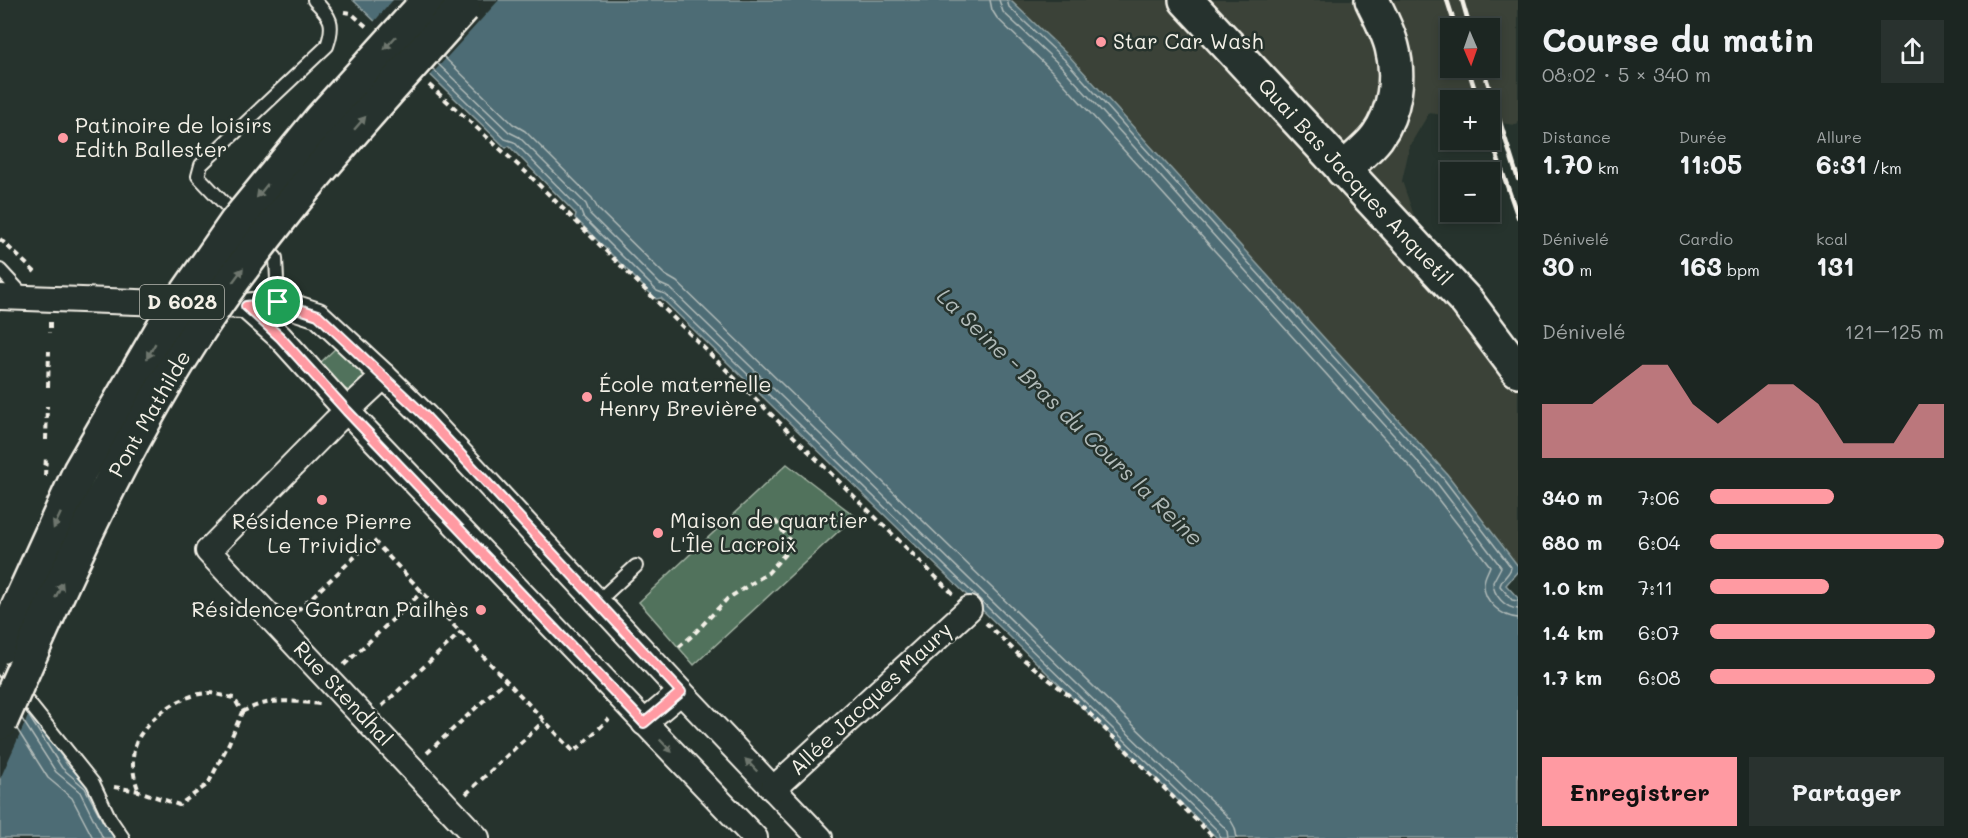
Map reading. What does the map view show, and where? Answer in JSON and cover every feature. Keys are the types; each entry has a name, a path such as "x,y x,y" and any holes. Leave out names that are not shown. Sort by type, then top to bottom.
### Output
{"main road":[{"name":"Pont Mathilde","path":"0,647 80,471 164,328 236,223 321,119 429,0"},
{"name":"Pont Mathilde","path":"0,723 108,487 139,429 191,342 228,287 311,178 470,0"},
{"name":"Quai Bas Jacques Anquetil","path":"1186,0 1467,302 1518,369"},
{"path":"1343,170 1376,138 1386,121 1395,90 1392,46 1372,0"}],"street":[{"path":"0,297 246,306 278,302 318,315 425,416 820,838"},
{"path":"246,306 280,337 347,411 755,838"},
{"path":"347,411 384,376"},
{"name":"Rue Stendhal","path":"347,411 208,551 477,838"},
{"name":"Allée Jacques Maury","path":"773,789 969,609"},
{"path":"644,723 681,692"}],"lane":[{"path":"278,302 276,258 198,176 201,165 327,46 333,30 326,12 314,0"},
{"path":"0,270 26,298"},
{"path":"597,602 636,566"},
{"path":"0,667 93,783 110,819 123,838"}],"path":[{"path":"326,12 351,12 368,28"},
{"path":"428,83 528,174 969,609 1023,658 1080,704 1214,838"},
{"path":"0,239 34,273 43,275"},
{"path":"48,387 49,351"},
{"path":"46,440 47,406"},
{"path":"679,647 728,599 768,573 793,545 774,519"},
{"path":"280,627 373,540 574,753 614,715"},
{"path":"328,679 422,592"},
{"path":"93,783 139,791 179,805 208,784 242,712 259,704 285,701 361,714 461,632"},
{"path":"412,768 506,680"},
{"path":"139,791 133,778 135,747 146,726 176,701 209,693 234,698 242,712"},
{"path":"450,809 544,721"}],"shaded area":[{"path":"1010,0 1518,0 1518,124 1500,123 1500,90 1440,90 1440,115 1429,113 1410,145 1402,181 1419,230 1518,350 1518,566 1447,474 1071,57"}],"green space":[{"path":"338,346 363,374 363,380 351,391 344,389 320,363"},
{"path":"787,464 855,516 694,665 639,602"}],"water":[{"name":"La Seine - Bras du Cours la Reine","path":"353,0 1010,0 1070,57 1447,474 1518,566 1518,571 1506,585 1518,598 1518,838 1217,838 661,298 656,299 575,218 576,214 509,146 506,148"},
{"path":"0,659 67,765 90,783 118,838 0,838"}],"pier":[{"path":"393,0 499,0 429,77 373,23"},
{"path":"0,656 33,705 0,779"}],"railway":[{"path":"1447,0 1453,18"},
{"path":"1462,0 1467,18"},
{"path":"1471,78 1475,90"},
{"path":"1486,78 1518,179"},
{"path":"1495,150 1518,217"}],"place":[{"name":"Star Car Wash","path":"1101,42"},
{"name":"Patinoire de loisirs Edith Ballester","path":"63,138"},
{"name":"École maternelle Henry Brevière","path":"587,397"},
{"name":"Résidence Pierre Le Trividic","path":"322,500"},
{"name":"Maison de quartier L'Île Lacroix","path":"658,533"},
{"name":"Résidence Gontran Pailhès","path":"481,610"}],"route":[{"path":"278,302 318,315 384,376 425,416 681,692 644,723 347,411 280,337 246,306 278,302"}]}
